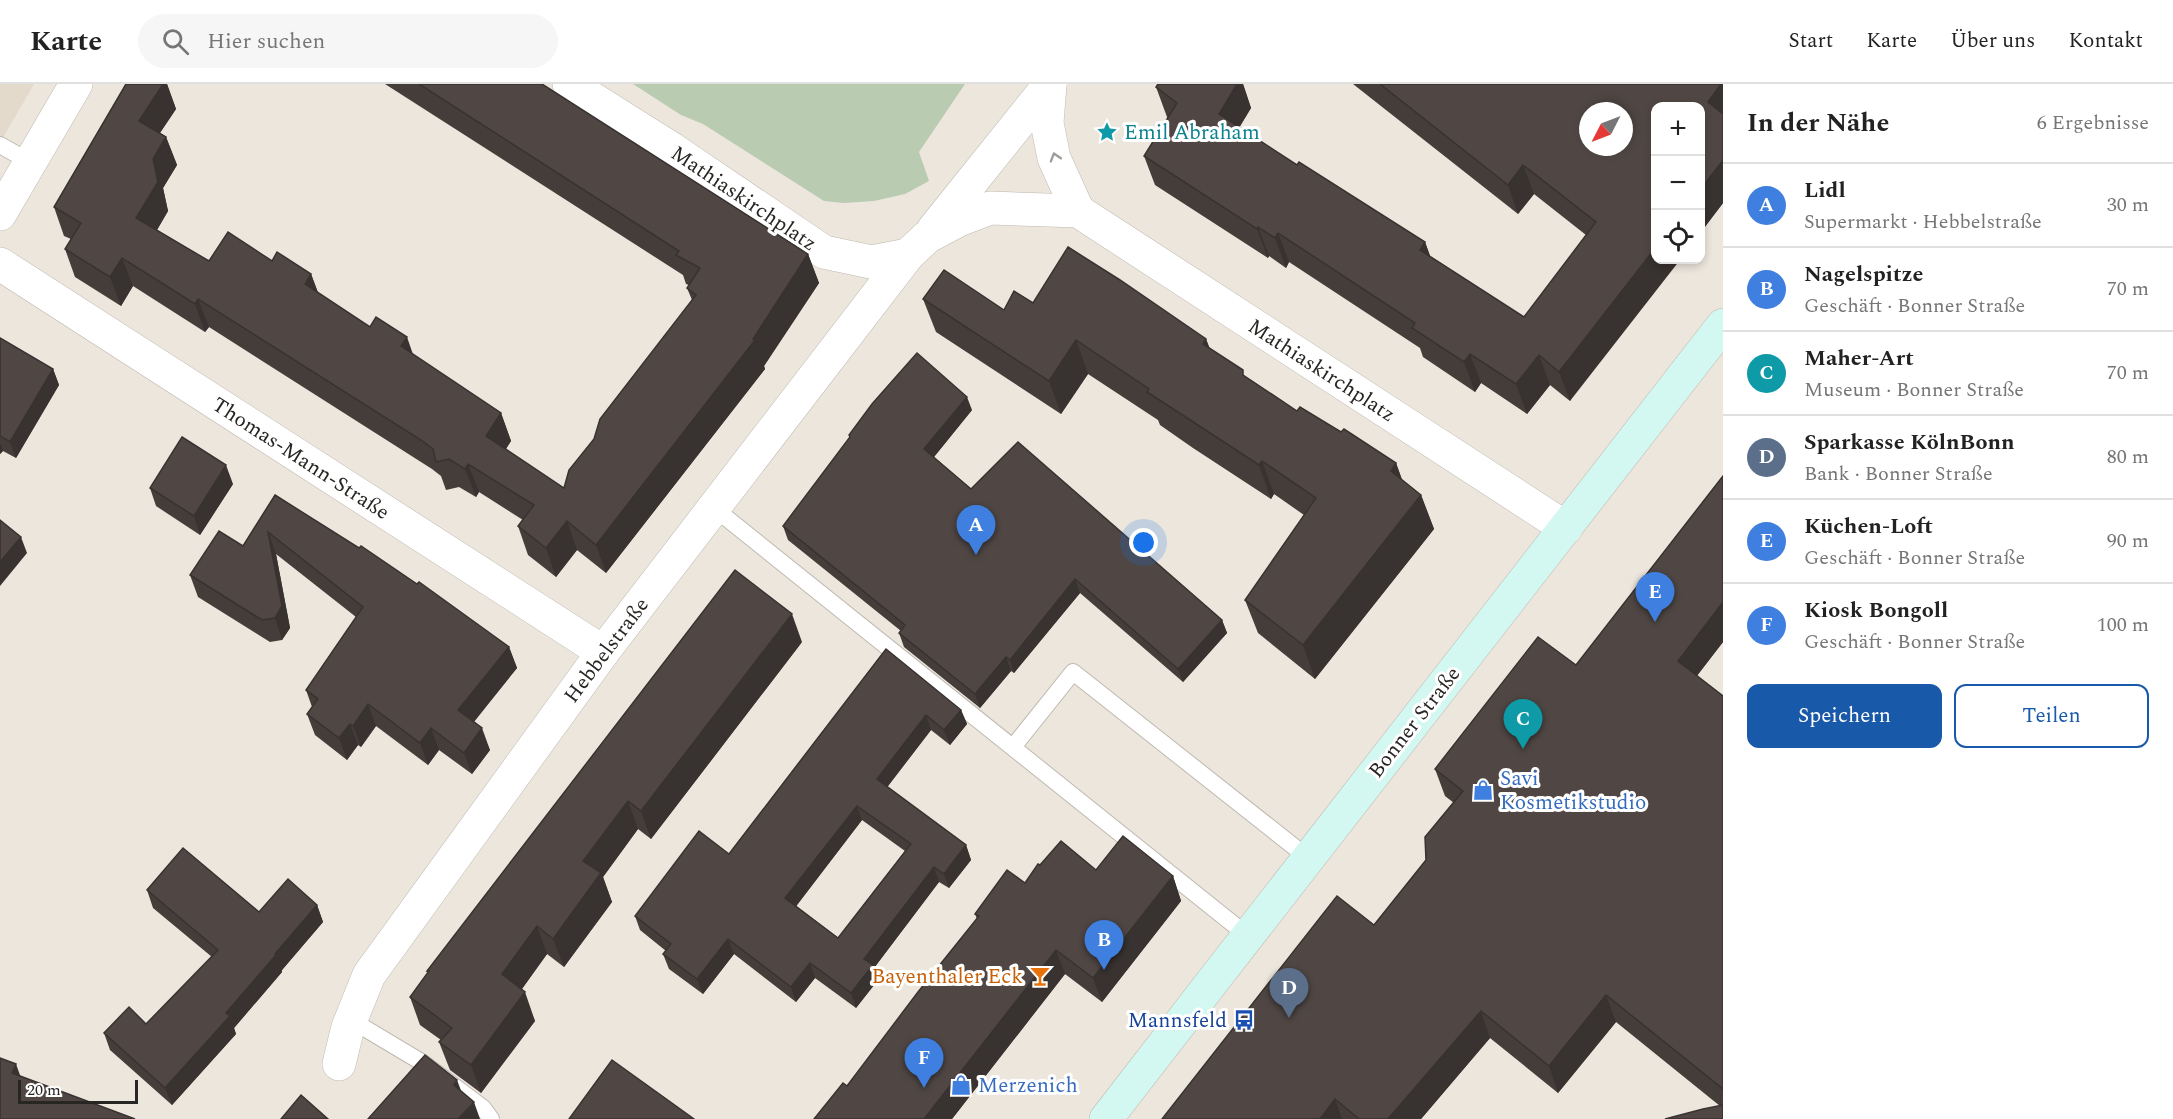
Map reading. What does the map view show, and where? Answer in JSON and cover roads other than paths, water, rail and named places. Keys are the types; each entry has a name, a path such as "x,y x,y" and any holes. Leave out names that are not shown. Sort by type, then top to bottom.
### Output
{"main road":[{"name":"Bonner Straße","path":"1106,1119 1307,857 1723,325"}],"street":[{"path":"0,214 76,84"},
{"name":"Mathiaskirchplatz","path":"569,84 672,149 824,252 871,262 918,246 961,219 990,208 1078,211 1566,528"},
{"path":"918,246 1050,85"},
{"path":"1050,85 1047,123 1054,158 1078,211"},
{"name":"Hebbelstraße","path":"339,1064 351,1020 369,975 603,652 918,246"},
{"name":"Thomas-Mann-Straße","path":"0,264 603,652"}],"lane":[{"path":"0,145 30,162"},
{"path":"714,508 1248,936"},
{"path":"1013,747 1073,672 1307,857"},
{"path":"351,1020 423,1063 483,1108 491,1119"}],"place":[{"name":"Emil Abraham","path":"1107,132"},
{"name":"Lidl","path":"976,555"},
{"name":"Küchen-Loft","path":"1655,622"},
{"name":"Maher-Art","path":"1523,749"},
{"name":"Savi Kosmetikstudio","path":"1483,790"},
{"name":"Nagelspitze","path":"1104,970"},
{"name":"Bayenthaler Eck","path":"1040,976"},
{"name":"Sparkasse KölnBonn","path":"1289,1018"},
{"name":"Mannsfeld","path":"1244,1020"},
{"name":"Merzenich","path":"961,1085"},
{"name":"Kiosk Bongoll","path":"924,1088"}]}
